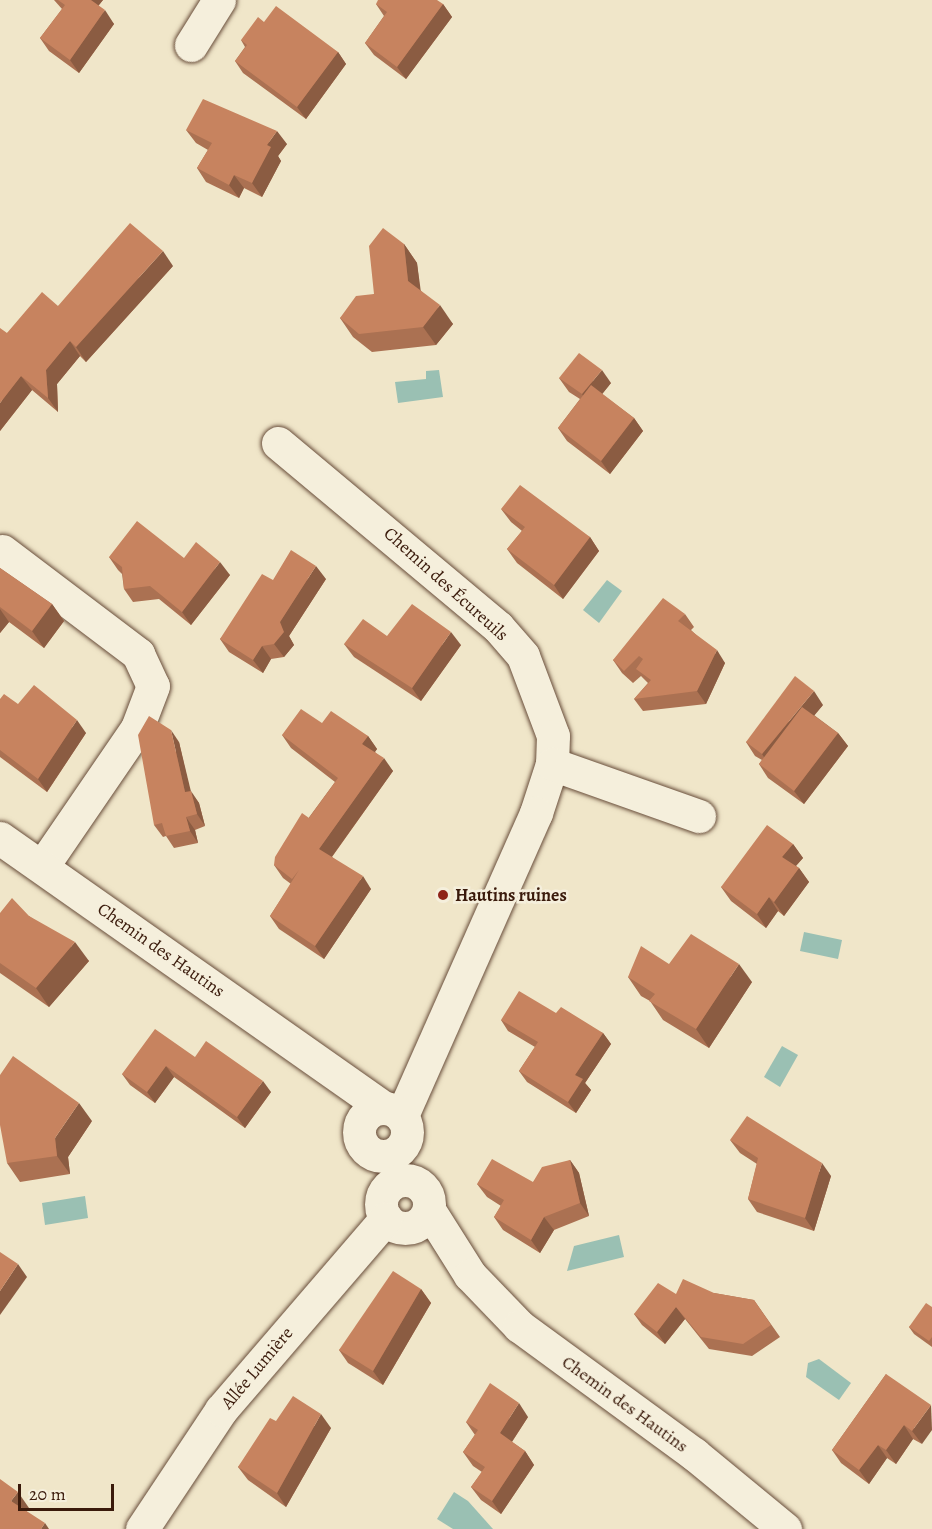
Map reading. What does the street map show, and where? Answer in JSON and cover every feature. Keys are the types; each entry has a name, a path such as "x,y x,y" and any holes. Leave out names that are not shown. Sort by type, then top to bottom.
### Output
{"street":[{"path":"192,45 219,0"},
{"name":"Chemin des Écureuils","path":"278,442 392,533 498,627 523,656 553,736 552,764 536,813 388,1123"},
{"path":"2,551 138,654 153,686 137,728 42,867"},
{"path":"552,764 699,816"},
{"name":"Chemin des Hautins","path":"0,838 321,1065 388,1123 404,1208"},
{"name":"Chemin des Hautins","path":"388,1123 359,1134 404,1208 519,1326 694,1454 785,1529"},
{"name":"Allée Lumière","path":"142,1529 221,1410 404,1208"}],"water":[{"path":"439,370 443,397 398,403 395,382 426,379 426,371"},
{"path":"607,580 622,591 599,623 583,610"},
{"path":"804,932 842,940 838,959 800,951"},
{"path":"782,1046 798,1055 780,1087 764,1077"},
{"path":"85,1196 88,1218 45,1225 42,1203"},
{"path":"619,1235 624,1257 567,1271 574,1246"},
{"path":"819,1359 851,1383 839,1400 806,1377 808,1363"},
{"path":"454,1492 468,1501 493,1529 453,1529 437,1519"}],"building":[{"path":"58,0 91,0 105,10 70,60 40,38 65,5"},
{"path":"378,0 437,0 443,4 397,67 365,43 387,12 376,4"},
{"path":"276,6 338,52 297,107 235,61 247,45 241,40 258,17 264,22"},
{"path":"203,99 277,131 267,145 271,147 252,183 234,175 229,185 197,168 212,143 186,130"},
{"path":"130,223 163,251 76,347 70,341 46,370 48,398 21,376 0,403 0,328 7,333 42,292 58,306"},
{"path":"383,228 404,244 408,281 440,305 423,327 359,334 340,318 356,296 374,294 369,246"},
{"path":"579,353 602,370 582,394 559,378"},
{"path":"591,385 634,418 601,461 558,428"},
{"path":"520,485 590,537 554,585 507,549 525,527 501,509"},
{"path":"137,521 184,558 196,542 220,562 182,612 150,586 124,589 122,567 109,557"},
{"path":"291,550 316,566 280,622 284,632 274,644 262,646 253,660 220,639 262,574 273,580"},
{"path":"0,568 52,604 32,631 0,607"},
{"path":"663,598 685,614 678,621 717,650 697,691 634,699 651,680 636,669 643,659 639,656 624,671 613,660"},
{"path":"412,604 451,632 412,688 344,644 363,619 387,636"},
{"path":"795,676 814,691 762,754 746,742"},
{"path":"34,685 77,720 38,779 0,750 0,699 4,694 18,704"},
{"path":"802,707 838,733 794,791 759,764"},
{"path":"301,709 322,723 331,711 368,736 362,744 384,758 319,849 363,876 315,946 270,916 299,870 292,879 274,865 275,857 302,813 309,818 338,778 282,735"},
{"path":"149,716 171,730 185,792 191,791 197,814 186,817 190,831 166,836 162,823 154,825 138,735"},
{"path":"767,825 793,844 782,857 799,868 774,902 769,897 757,914 721,887"},
{"path":"12,898 29,916 75,942 36,988 0,963 0,913"},
{"path":"691,934 739,964 696,1029 649,1001 655,994 628,977 641,946 669,964"},
{"path":"519,991 556,1013 561,1007 603,1033 575,1075 583,1079 568,1102 519,1071 538,1042 501,1020"},
{"path":"155,1029 195,1057 206,1041 263,1081 237,1117 166,1066 147,1092 122,1074"},
{"path":"13,1056 79,1103 55,1138 57,1156 7,1163 0,1125 0,1075"},
{"path":"747,1116 822,1163 805,1218 748,1199 758,1158 730,1140"},
{"path":"492,1159 533,1182 542,1167 570,1160 580,1203 544,1217 531,1240 494,1217 504,1200 477,1184"},
{"path":"0,1252 18,1264 0,1291"},
{"path":"393,1271 421,1289 373,1371 339,1350"},
{"path":"683,1279 714,1293 754,1300 771,1325 743,1344 701,1337 676,1307 657,1332 634,1314 658,1283 676,1294"},
{"path":"926,1303 932,1307 932,1337 929,1341 909,1327"},
{"path":"886,1374 931,1405 912,1431 904,1425 886,1450 878,1445 859,1470 832,1450"},
{"path":"490,1383 519,1403 500,1433 525,1451 492,1501 471,1487 485,1467 463,1452 478,1430 466,1422"},
{"path":"293,1396 321,1414 277,1493 238,1467 270,1418 276,1421"},
{"path":"0,1479 18,1492 11,1501 45,1523 41,1529 0,1529"}],"place":[{"name":"Hautins ruines","path":"443,895"}]}
